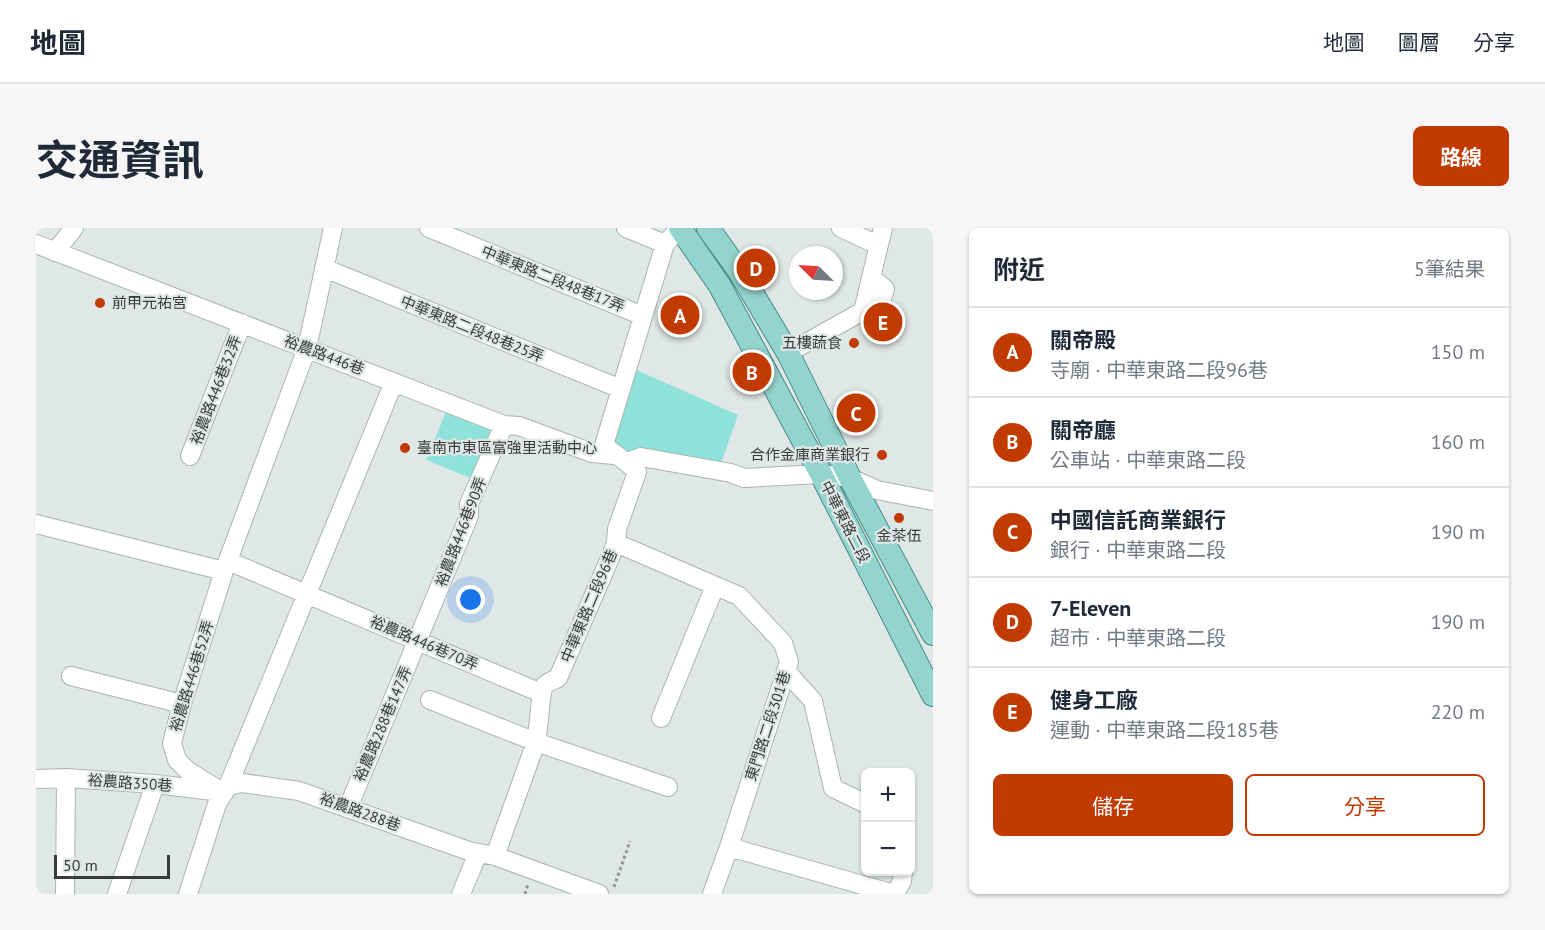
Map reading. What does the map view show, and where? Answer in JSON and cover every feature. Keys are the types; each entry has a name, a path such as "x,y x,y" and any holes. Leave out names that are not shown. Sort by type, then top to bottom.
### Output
{"main road":[{"name":"中華東路二段","path":"680,228 720,286 821,474 933,695"},
{"name":"中華東路二段","path":"708,228 739,271 788,353 850,478 933,634"}],"street":[{"path":"55,252 74,228"},
{"name":"裕農路446巷52弄","path":"226,790 188,771 177,760 172,743 182,704 226,566 307,348 333,228"},
{"name":"中華東路二段48巷17弄","path":"429,228 643,315"},
{"path":"626,228 665,244"},
{"name":"中華東路二段96巷","path":"541,693 546,683 558,678 615,543 617,529 637,472 604,445 665,244 680,228"},
{"path":"788,353 863,311 871,277 874,245 841,228"},
{"name":"裕農路446巷","path":"36,244 504,426 519,426 592,453 621,458 641,457 731,473 744,478 821,474 850,478 877,490 933,501"},
{"name":"中華東路二段48巷25弄","path":"324,268 621,389"},
{"name":"裕農路446巷32弄","path":"190,456 242,323"},
{"path":"188,894 217,804 226,790 394,382"},
{"name":"裕農路446巷90弄","path":"419,640 469,516 469,504 504,426"},
{"path":"36,524 226,566"},
{"name":"東門路二段301巷","path":"615,543 739,596 783,643 789,662 712,894"},
{"name":"裕農路446巷70弄","path":"226,566 307,593 541,693"},
{"path":"661,718 715,586"},
{"name":"裕農路288巷147弄","path":"348,808 419,640"},
{"path":"786,671 813,701 832,788 861,802"},
{"path":"71,676 182,704"},
{"path":"461,894 486,854 536,742 540,724 541,693"},
{"path":"430,700 536,742 668,787"},
{"path":"65,894 66,778"},
{"name":"裕農路350巷","path":"36,779 66,778 226,790"},
{"name":"裕農路288巷","path":"226,790 242,783 299,790 599,894"},
{"path":"117,894 155,784"},
{"path":"729,848 894,894 903,876"}],"path":[{"path":"612,894 630,841"}],"shaded area":[{"path":"632,368 738,415 719,469 628,461 607,445"},
{"path":"446,412 495,432 473,479 426,460"}],"place":[{"name":"7-Eleven","path":"756,268"},
{"name":"前甲元祐宮","path":"100,303"},
{"name":"關帝殿","path":"680,315"},
{"name":"健身工廠","path":"883,322"},
{"name":"五樓蔬食","path":"854,343"},
{"name":"關帝廳","path":"752,372"},
{"name":"中國信託商業銀行","path":"856,413"},
{"name":"臺南市東區富強里活動中心","path":"405,448"},
{"name":"合作金庫商業銀行","path":"882,455"},
{"name":"金茶伍","path":"899,518"}]}
